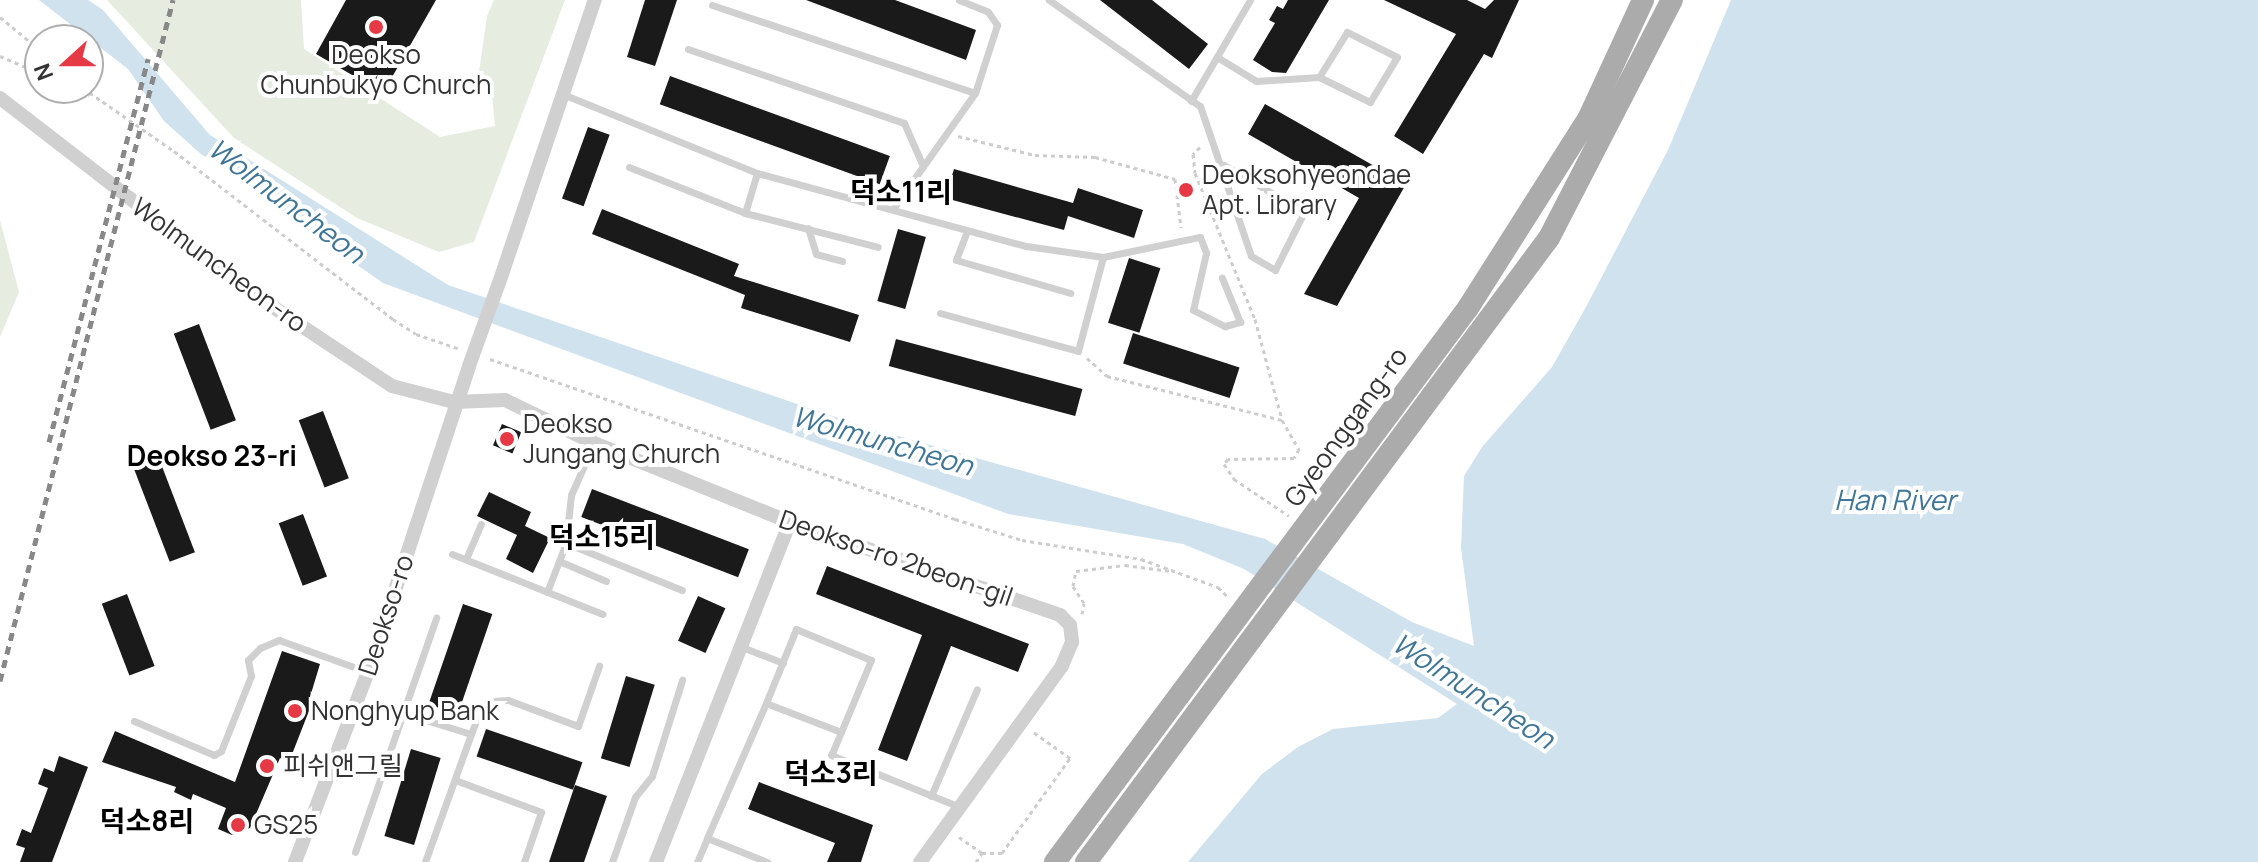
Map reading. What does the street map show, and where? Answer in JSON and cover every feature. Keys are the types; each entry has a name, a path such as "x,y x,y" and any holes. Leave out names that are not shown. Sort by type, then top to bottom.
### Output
{"main road":[{"name":"Gyeonggang-ro","path":"1055,862 1468,308 1589,117 1643,0"},
{"name":"Gyeonggang-ro","path":"1086,862 1549,238 1672,0"}],"street":[{"path":"565,95 595,0"},
{"name":"Deokso-ro","path":"295,862 368,672 454,402 565,95"},
{"name":"Wolmuncheon-ro","path":"0,98 252,293 379,378 413,396 454,402"},
{"name":"Deokso-ro 2beon-gil","path":"454,402 505,400 594,443 790,522 1060,615 1070,625"},
{"path":"656,862 790,522"},
{"path":"920,862 1062,666 1072,642 1070,625"}],"lane":[{"path":"893,209 975,93 997,25 988,12 959,0"},
{"path":"1049,0 1200,106 1224,165 1251,256 1275,270 1304,212 1224,165"},
{"path":"1191,101 1250,0"},
{"path":"712,5 975,93"},
{"path":"1217,57 1256,81 1319,77 1370,102 1397,57 1347,32 1319,77"},
{"path":"688,49 904,123 923,166"},
{"path":"565,95 757,173 967,231 1103,257 1121,249 1182,243 1200,237 1206,253 1193,310 1225,326 1240,322 1222,278"},
{"path":"629,167 745,213 878,247"},
{"path":"745,213 757,173"},
{"path":"808,228 816,254 842,261"},
{"path":"967,231 956,260 1070,293"},
{"path":"940,313 1078,351 1103,257"},
{"path":"547,592 566,543 571,495 594,443"},
{"path":"466,559 481,524"},
{"path":"566,543 682,590"},
{"path":"452,554 603,614"},
{"path":"559,561 606,581"},
{"path":"355,852 436,618"},
{"path":"697,862 796,629 871,660 831,755 960,807"},
{"path":"134,721 214,755 221,751 251,676 248,660 260,648 279,640 368,672"},
{"path":"742,647 783,663"},
{"path":"425,862 480,711 492,701 508,700 578,726 599,666"},
{"path":"612,862 635,797 652,776 682,680"},
{"path":"931,796 977,689"},
{"path":"766,703 841,732"},
{"path":"403,713 471,734"},
{"path":"455,780 541,812 524,862"},
{"path":"707,838 767,862"}],"path":[{"path":"0,17 24,37"},
{"path":"0,56 24,66"},
{"path":"104,104 174,151 393,319 416,334 469,359"},
{"path":"947,132 1035,155 1095,157 1175,179 1182,243"},
{"path":"1212,135 1193,154 1195,173 1255,319 1282,420 1299,449 1294,458 1228,459 1224,464 1234,479 1301,525"},
{"path":"1078,351 1107,376 1282,420"},
{"path":"482,356 1022,540 1101,551 1179,572 1218,587 1238,605"},
{"path":"1070,625 1084,612 1073,586 1076,571 1125,565 1179,572"},
{"path":"946,827 982,853 1002,853 1070,758 1022,725"},
{"path":"976,862 982,853"}],"shaded area":[{"path":"107,0 301,0 304,49 440,137 495,126 492,95 478,79 487,16 494,0 565,0 474,242 439,252 357,218 234,138"},
{"path":"0,220 19,292 0,337"}],"water":[{"name":"Han River","path":"39,0 88,0 103,10 210,135 448,285 859,425 1265,539 1412,622 1474,646 1461,548 1464,476 1482,447 1552,367 1586,307 1668,150 1731,0 2258,0 2258,862 1188,862 1262,774 1298,747 1333,729 1438,718 1457,704 1244,569 1183,544 1008,514 383,283 287,216 233,169 202,155 164,121 128,69 104,50 104,24 70,24"}],"building":[{"name":"Deokso Chunbukyo Church","path":"346,0 436,0 383,93 316,54"},
{"path":"645,0 677,0 655,66 627,57"},
{"path":"806,0 895,0 976,30 966,60"},
{"path":"1100,0 1152,0 1208,44 1189,69"},
{"path":"1288,0 1329,0 1286,73 1272,72 1253,60 1275,23 1269,20 1277,6 1283,9"},
{"path":"1384,0 1467,0 1485,9 1494,0 1519,0 1492,58 1484,54 1423,154 1394,136 1456,34"},
{"path":"670,76 890,156 880,184 660,104"},
{"path":"1265,104 1406,184 1337,306 1304,294 1359,198 1248,134"},
{"path":"588,127 610,135 584,206 562,198"},
{"path":"954,169 1073,203 1078,188 1143,210 1134,238 1068,216 1064,230 945,198"},
{"path":"602,209 739,264 734,276 859,315 850,342 741,308 745,295 592,234"},
{"path":"898,229 926,237 905,309 877,301"},
{"path":"1129,258 1160,268 1139,333 1108,323"},
{"path":"199,324 236,420 211,430 174,334"},
{"path":"1133,333 1240,368 1230,398 1123,363"},
{"path":"896,339 1082,389 1075,416 889,366"},
{"path":"323,411 349,478 325,488 299,420"},
{"name":"Deokso Jungang Church","path":"502,424 521,432 512,453 493,445"},
{"path":"158,456 195,552 170,562 133,466"},
{"path":"592,489 749,549 738,577 581,517"},
{"path":"489,492 531,512 525,526 550,538 533,573 506,559 517,535 477,516"},
{"path":"303,514 327,577 303,586 279,523"},
{"path":"827,566 1029,644 1018,672 951,646 907,761 878,750 922,635 816,594"},
{"path":"127,594 155,666 129,676 102,604"},
{"path":"698,596 725,608 705,653 678,641"},
{"path":"463,604 492,614 458,714 428,704"},
{"path":"282,651 320,664 310,697 314,698 289,762 280,758 250,828 232,835 218,829 226,808 193,794 191,800 174,792 176,787 102,762 115,731 235,782"},
{"path":"626,676 655,685 630,767 601,758"},
{"path":"486,729 582,762 573,790 477,756"},
{"path":"411,749 441,758 414,845 384,836"},
{"path":"59,756 88,767 52,862 20,862 25,848 16,845 22,829 31,833 48,788 38,784 44,768 54,772"},
{"path":"759,782 873,825 861,862 827,862 835,843 748,809"},
{"path":"575,785 607,796 584,862 549,862"}],"railway":[{"path":"0,681 173,0"},
{"path":"49,442 148,59"}],"place":[{"name":"Deokso Chunbukyo Church","path":"376,27"},
{"name":"Deoksohyeondae Apt. Library","path":"1186,190"},
{"name":"Deokso Jungang Church","path":"507,439"},
{"name":"Nonghyup Bank","path":"295,711"},
{"name":"피쉬앤그릴","path":"267,766"},
{"name":"GS25","path":"238,825"}],"district":[{"name":"덕소11리","path":"901,191"},
{"name":"Deokso 23-ri","path":"212,455"},
{"name":"덕소15리","path":"602,536"},
{"name":"덕소3리","path":"831,772"},
{"name":"덕소8리","path":"147,820"}],"water label":[{"name":"Wolmuncheon","path":"287,200"},
{"name":"Wolmuncheon","path":"883,440"},
{"name":"Wolmuncheon","path":"1474,690"}]}
